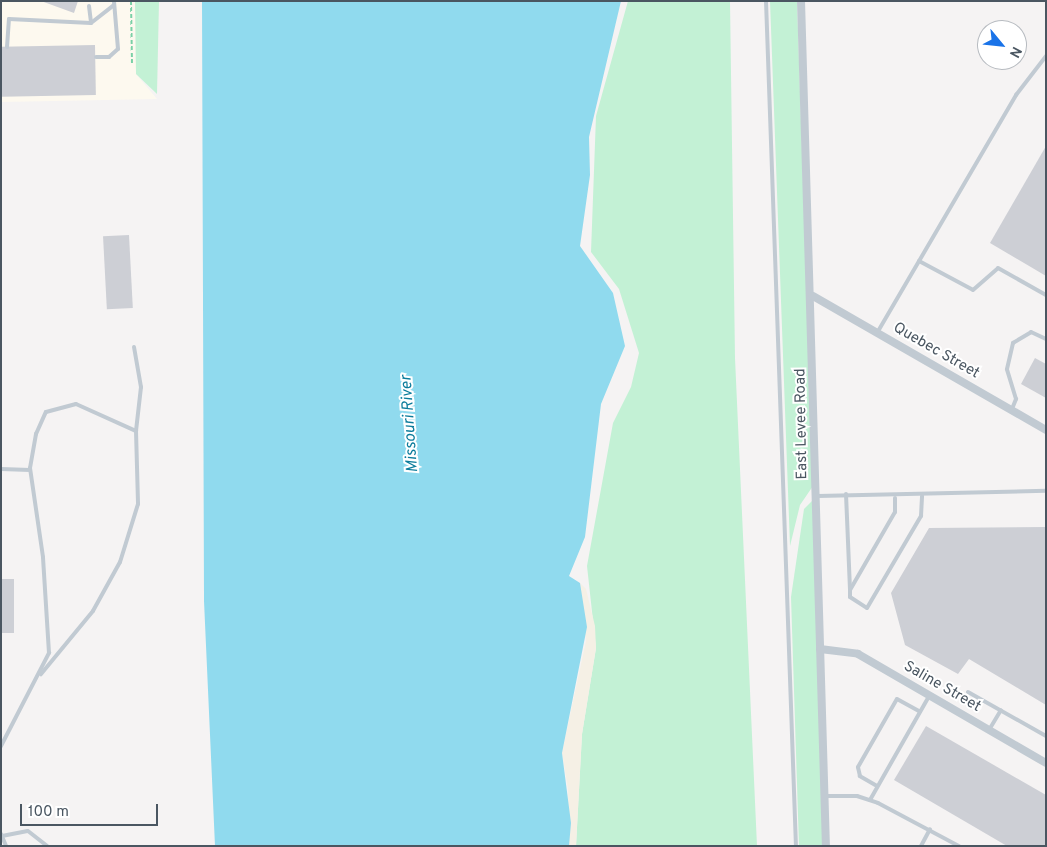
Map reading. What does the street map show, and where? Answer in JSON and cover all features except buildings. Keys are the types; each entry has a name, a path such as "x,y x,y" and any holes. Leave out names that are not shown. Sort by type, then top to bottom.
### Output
{"street":[{"name":"East Levee Road","path":"802,1 813,296 826,846"},
{"name":"Quebec Street","path":"813,296 1046,430"},
{"name":"Saline Street","path":"820,649 858,654 1046,763"}],"lane":[{"path":"766,1 796,846"},
{"path":"7,47 9,19 91,23 114,3"},
{"path":"96,58 109,57 118,49 114,3"},
{"path":"89,6 91,23"},
{"path":"877,333 1016,95 1046,56"},
{"path":"919,261 973,290 998,268 1046,295"},
{"path":"1011,411 1016,399 1007,368 1013,343 1031,332 1046,339"},
{"path":"41,674 93,611 127,545 138,504 136,431 141,387 134,347"},
{"path":"1,746 41,674 49,653 43,557 30,470 36,434 46,412 76,404 136,431"},
{"path":"1,469 30,470"},
{"path":"818,496 880,492 895,498 1046,491"},
{"path":"846,494 850,598 867,608 921,516 922,496"},
{"path":"850,590 895,512 895,498"},
{"path":"968,692 1046,736"},
{"path":"870,800 929,696"},
{"path":"877,786 860,776 858,767 897,699 920,712"},
{"path":"989,730 1000,710"},
{"path":"824,796 870,800 930,829 959,846"},
{"path":"921,846 930,829"},
{"path":"6,846 2,835 28,831 48,846"}],"path":[{"path":"131,1 132,65"}],"shaded area":[{"path":"1,1 135,1 136,74 157,99 1,102"}],"green space":[{"path":"135,1 159,1 157,94 136,74"},
{"path":"628,1 730,1 735,358 757,846 576,846 582,734 596,648 587,566 613,423 631,387 639,353 619,289 591,252 596,116"},
{"path":"770,1 797,1 813,486 800,505 790,546"},
{"path":"813,500 824,846 799,846 791,597 804,509"}],"sand":[{"path":"580,583 586,589 595,626 596,648 582,734 576,846 569,846 568,789 562,753 586,641"}],"water":[{"name":"Missouri River","path":"202,1 621,1 589,137 590,175 580,246 613,293 625,346 601,404 585,537 569,576 580,583 587,627 562,753 571,823 569,846 215,846 204,601"}]}
